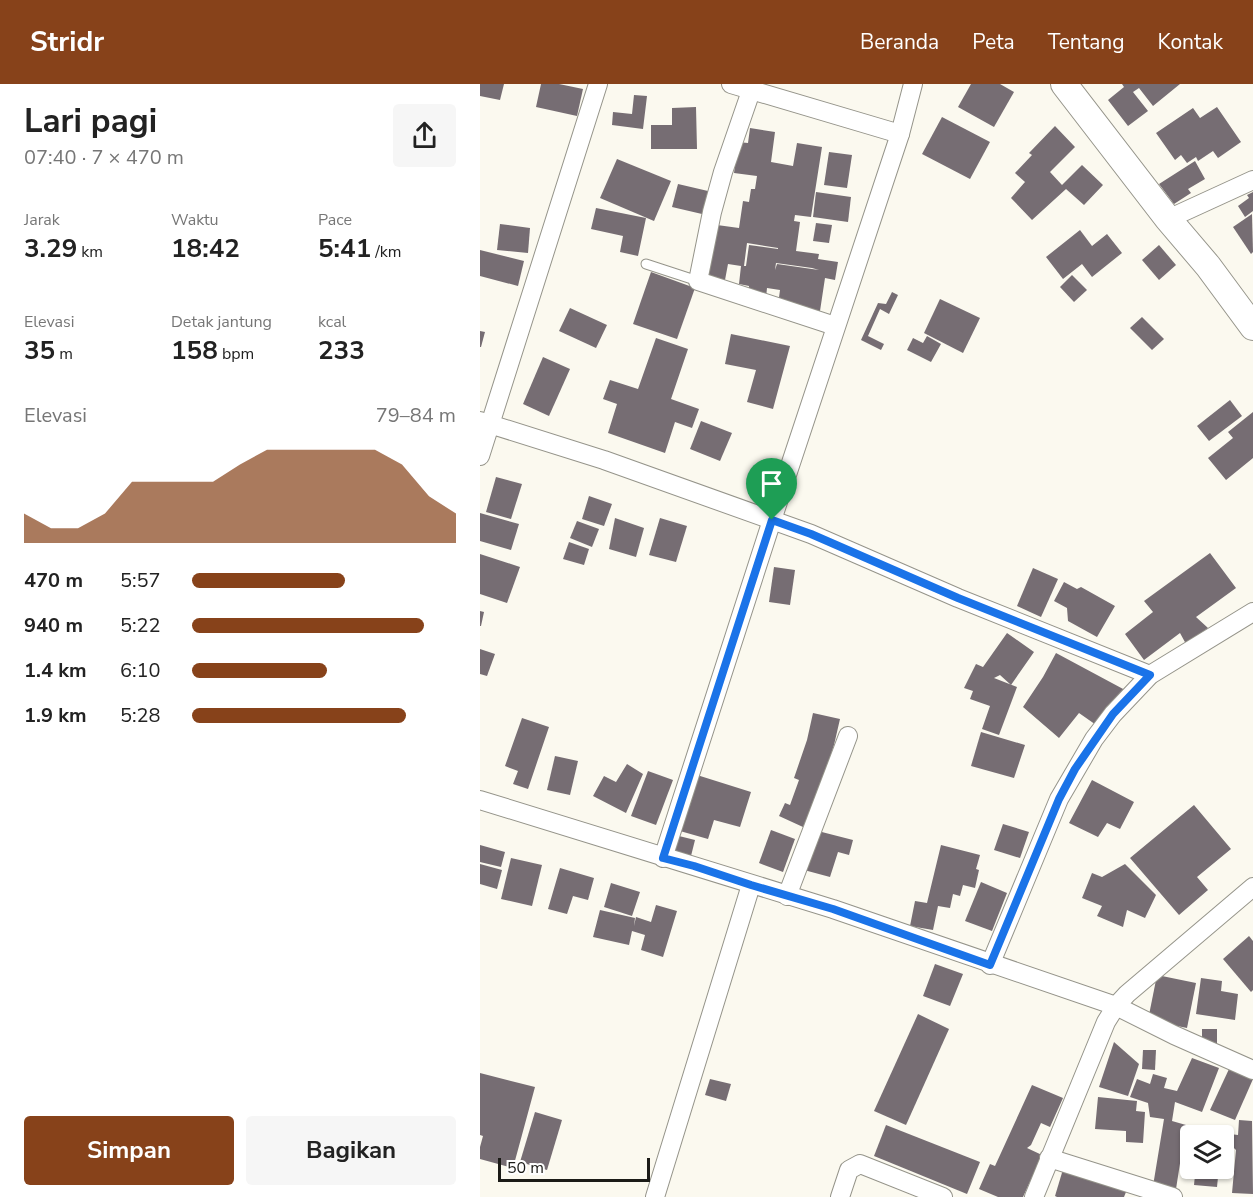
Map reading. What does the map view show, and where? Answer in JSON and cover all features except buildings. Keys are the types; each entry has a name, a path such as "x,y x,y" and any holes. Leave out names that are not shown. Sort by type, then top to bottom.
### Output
{"street":[{"path":"480,456 485,422 598,84"},
{"path":"731,84 900,134"},
{"path":"663,858 835,326 900,134 913,84"},
{"path":"1064,84 1168,219 1208,266 1253,327"},
{"path":"752,91 723,172 698,281 835,326"},
{"path":"1168,219 1253,180"},
{"path":"485,422 604,460 811,534 958,598 1150,675"},
{"path":"990,965 1059,799 1075,769 1113,714 1150,675 1253,612"},
{"path":"787,896 848,736"},
{"path":"480,801 833,909 990,965 1116,1006 1253,1070"},
{"path":"655,1197 751,885"},
{"path":"1034,1197 1106,1022 1116,1006 1127,994 1253,887"},
{"path":"1050,1158 1173,1197"},
{"path":"840,1197 849,1170 860,1164 943,1197"}],"lane":[{"path":"646,264 698,281"}],"route":[{"path":"772,520 811,534 958,598 1150,675 1113,714 1075,769 1059,799 990,965 833,909 663,858 772,520"}]}
